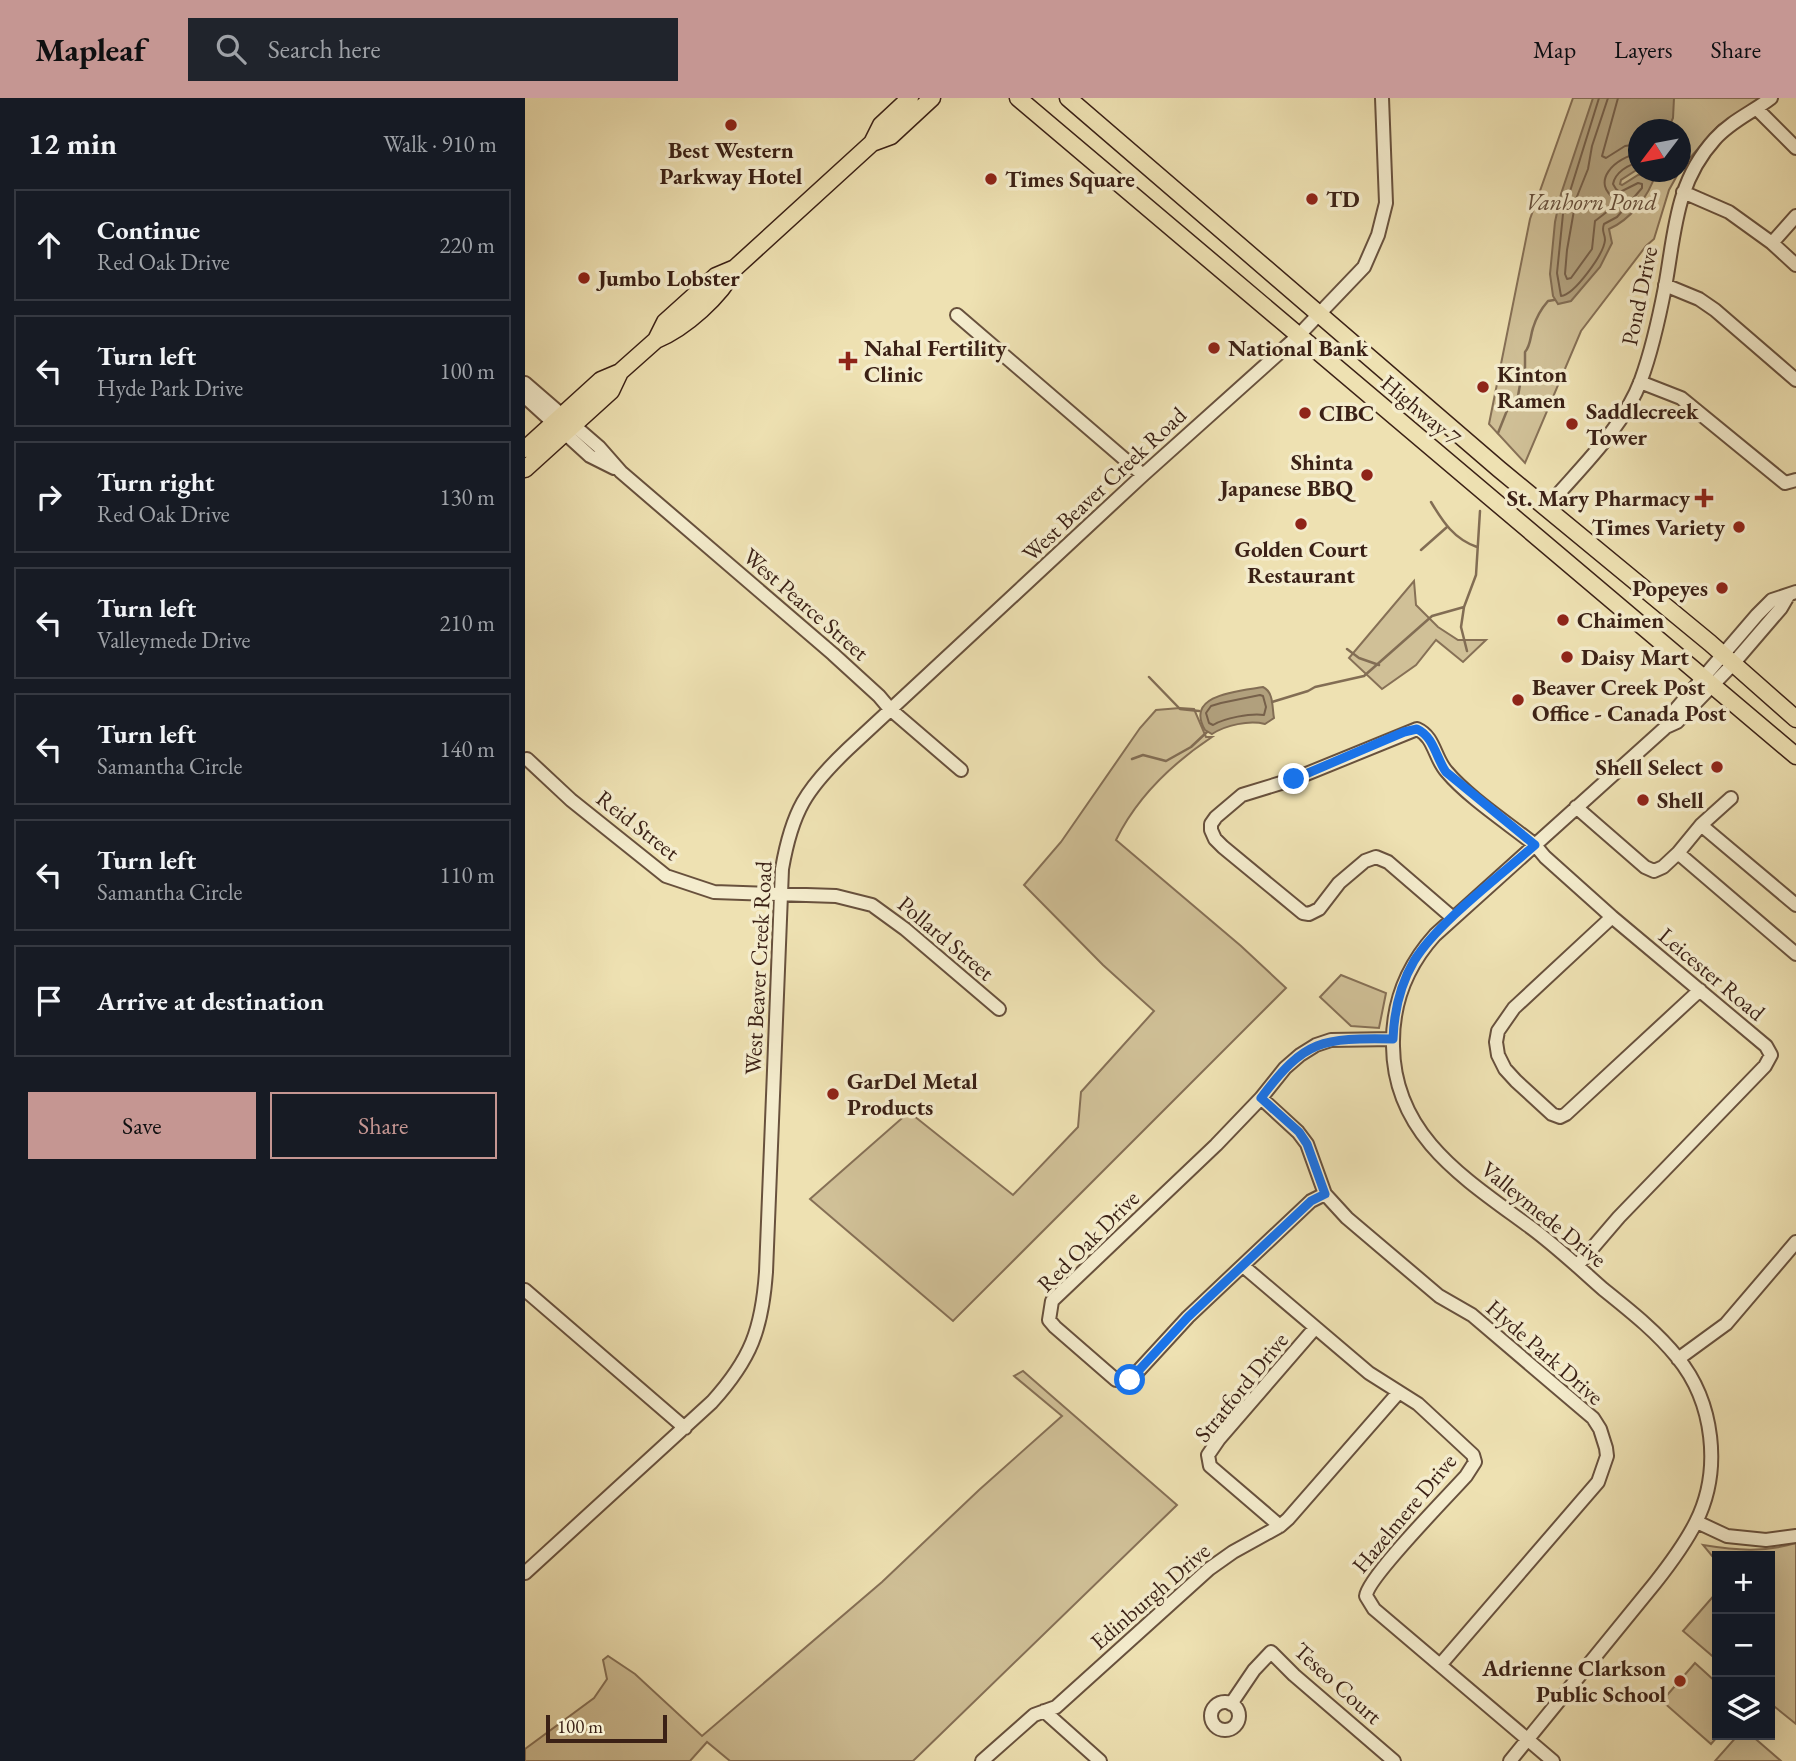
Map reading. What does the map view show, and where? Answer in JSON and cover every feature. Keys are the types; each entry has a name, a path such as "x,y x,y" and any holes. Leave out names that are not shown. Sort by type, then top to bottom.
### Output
{"main road":[{"path":"525,469 601,380 620,373 656,340 683,325 726,285 735,268 872,143 881,125 910,98"},
{"path":"872,143 891,136 932,98"},
{"name":"Highway 7","path":"1018,98 1796,757"},
{"name":"Highway 7","path":"1067,98 1315,319 1546,508 1796,719"},
{"path":"525,449 563,424"}],"street":[{"name":"West Beaver Creek Road","path":"525,1573 685,1428 732,1381 754,1344 762,1313 766,1272 781,893 785,846 799,806 827,769 1143,475 1298,336 1364,267 1383,222 1386,196 1382,98"},
{"name":"Pond Drive","path":"1546,508 1619,422 1640,382 1665,285 1683,192 1690,173 1716,138 1738,118 1757,109 1771,98"},
{"path":"1757,109 1796,148"},
{"path":"1683,192 1729,212 1772,243 1796,265"},
{"path":"1772,243 1796,216"},
{"path":"1665,285 1699,299 1715,310 1796,380"},
{"path":"957,314 1143,475"},
{"path":"1640,382 1681,398 1785,483 1796,480"},
{"path":"525,383 563,424"},
{"path":"525,397 563,424"},
{"name":"West Pearce Street","path":"563,424 600,447 621,472 824,646 890,709 961,770"},
{"name":"Valleymede Drive","path":"1510,1761 1655,1584 1697,1522 1710,1475 1709,1425 1696,1389 1678,1359 1636,1316 1525,1223 1491,1200 1443,1159 1424,1138 1406,1110 1397,1084 1393,1066 1394,1016 1414,961 1453,918 1666,727 1671,715 1781,608 1792,594"},
{"name":"Leicester Road","path":"1453,918 1388,862 1375,857 1365,861 1339,883 1319,909 1309,914 1303,913 1223,847 1215,839 1211,824 1225,808 1243,795 1294,779 1404,732 1417,729 1427,735 1446,772 1535,845 1612,918 1766,1046 1771,1055 1770,1059 1758,1075 1619,1217 1577,1266"},
{"name":"Reid Street","path":"527,760 571,800 666,876 714,892 781,893"},
{"path":"1576,807 1645,867 1654,871 1663,867 1678,853 1701,825 1731,798"},
{"path":"1701,825 1796,905"},
{"path":"1678,853 1796,954"},
{"name":"Pollard Street","path":"781,893 836,895 871,905 905,929 999,1009"},
{"path":"1612,918 1514,1008 1498,1031 1498,1055 1505,1069 1515,1082 1552,1114 1560,1117 1566,1114 1700,990"},
{"name":"Red Oak Drive","path":"1325,1194 1311,1201 1188,1317 1130,1380 1116,1380 1049,1320 1052,1301 1061,1291 1216,1145 1300,1055 1331,1040 1393,1039"},
{"name":"Hyde Park Drive","path":"1261,1098 1299,1132 1307,1144 1325,1194 1347,1218 1439,1296 1472,1315 1567,1395 1593,1418 1601,1429 1607,1457 1598,1482 1441,1664"},
{"path":"1678,1359 1726,1324 1796,1242"},
{"name":"Hazelmere Drive","path":"1243,1266 1369,1373 1418,1405 1473,1455 1475,1462 1466,1476 1366,1592 1374,1609 1553,1761"},
{"path":"525,1290 685,1428"},
{"name":"Stratford Drive","path":"1280,1526 1210,1466 1209,1455 1219,1438 1315,1328"},
{"name":"Edinburgh Drive","path":"982,1761 1034,1715 1056,1707 1209,1569 1233,1552 1280,1526 1399,1392"},
{"path":"1697,1522 1727,1536 1766,1540 1796,1536"},
{"name":"Teseo Court","path":"1231,1704 1241,1687 1271,1652 1380,1756 1394,1761"},
{"path":"1044,1711 1100,1761"}],"shaded area":[{"path":"1573,98 1764,98 1719,125 1691,157 1691,119 1628,119 1628,182 1673,182 1654,239 1581,331 1525,463 1489,424 1530,219"},
{"path":"1414,581 1416,605 1438,627 1458,640 1486,640 1463,662 1436,640 1416,665 1382,689 1349,658"},
{"path":"1194,709 1206,737 1212,737 1183,758 1157,782 1134,809 1116,840 1241,946 1286,988 953,1321 810,1199 909,1112 1013,1195 1078,1127 1081,1092 1154,1011 1103,965 1024,885 1061,842 1140,728 1156,710"},
{"path":"1341,975 1386,993 1379,1028 1351,1026 1320,997"},
{"path":"1023,1371 1177,1505 913,1761 730,1761 707,1742 690,1761 525,1761 525,1749 594,1698 607,1679 603,1660 608,1656 635,1674 702,1736 882,1582 1062,1416 1014,1376"},
{"path":"1796,1543 1796,1724 1775,1707 1775,1551 1712,1551 1712,1556 1703,1545 1749,1550"},
{"path":"1712,1598 1712,1656 1683,1631"},
{"path":"1695,1663 1712,1678 1712,1740 1715,1740 1711,1744 1662,1701"},
{"path":"1734,1740 1757,1740 1781,1761 1715,1761"}],"water":[{"name":"Vanhorn Pond","path":"1593,98 1674,98 1673,119 1628,119 1628,175 1620,184 1628,181 1652,183 1631,213 1609,229 1612,243 1600,267 1571,301 1558,304 1553,296 1550,274 1555,222 1561,194"},
{"path":"1263,687 1271,696 1274,718 1265,724 1238,724 1212,734 1205,730 1201,718 1202,709 1208,702 1217,696"}],"waterway":[{"path":"1498,433 1508,408 1518,396 1525,369 1525,352 1536,321 1548,301 1554,300"},
{"path":"1431,502 1456,535 1477,547"},
{"path":"1467,651 1461,627 1464,607 1476,575 1480,511"},
{"path":"1421,550 1447,527"},
{"path":"1272,702 1315,687 1364,676 1432,616 1464,607"},
{"path":"1347,649 1359,658 1379,665"},
{"path":"1149,677 1180,709 1199,711"},
{"path":"1132,759 1143,755 1166,761 1191,747 1207,732"}],"place":[{"name":"Best Western Parkway Hotel","path":"731,125"},
{"name":"Times Square","path":"991,179"},
{"name":"TD","path":"1312,199"},
{"name":"Jumbo Lobster","path":"584,278"},
{"name":"National Bank","path":"1214,348"},
{"name":"Nahal Fertility Clinic","path":"848,361"},
{"name":"Kinton Ramen","path":"1483,387"},
{"name":"CIBC","path":"1305,413"},
{"name":"Saddlecreek Tower","path":"1572,424"},
{"name":"Shinta Japanese BBQ","path":"1367,475"},
{"name":"St. Mary Pharmacy","path":"1704,498"},
{"name":"Golden Court Restaurant","path":"1301,524"},
{"name":"Times Variety","path":"1739,527"},
{"name":"Popeyes","path":"1722,588"},
{"name":"Chaimen","path":"1563,620"},
{"name":"Daisy Mart","path":"1567,657"},
{"name":"Beaver Creek Post Office - Canada Post","path":"1518,700"},
{"name":"Shell Select","path":"1717,767"},
{"name":"Shell","path":"1643,800"},
{"name":"GarDel Metal Products","path":"833,1094"},
{"name":"Adrienne Clarkson Public School","path":"1680,1681"}],"route":[{"path":"1130,1380 1213,1293 1311,1201 1325,1194 1307,1144 1299,1132 1261,1098 1274,1080 1300,1055 1316,1045 1331,1040 1393,1039 1394,1016 1414,961 1435,935 1535,845 1456,782 1438,760 1427,735 1417,729 1404,732 1294,779"}]}
